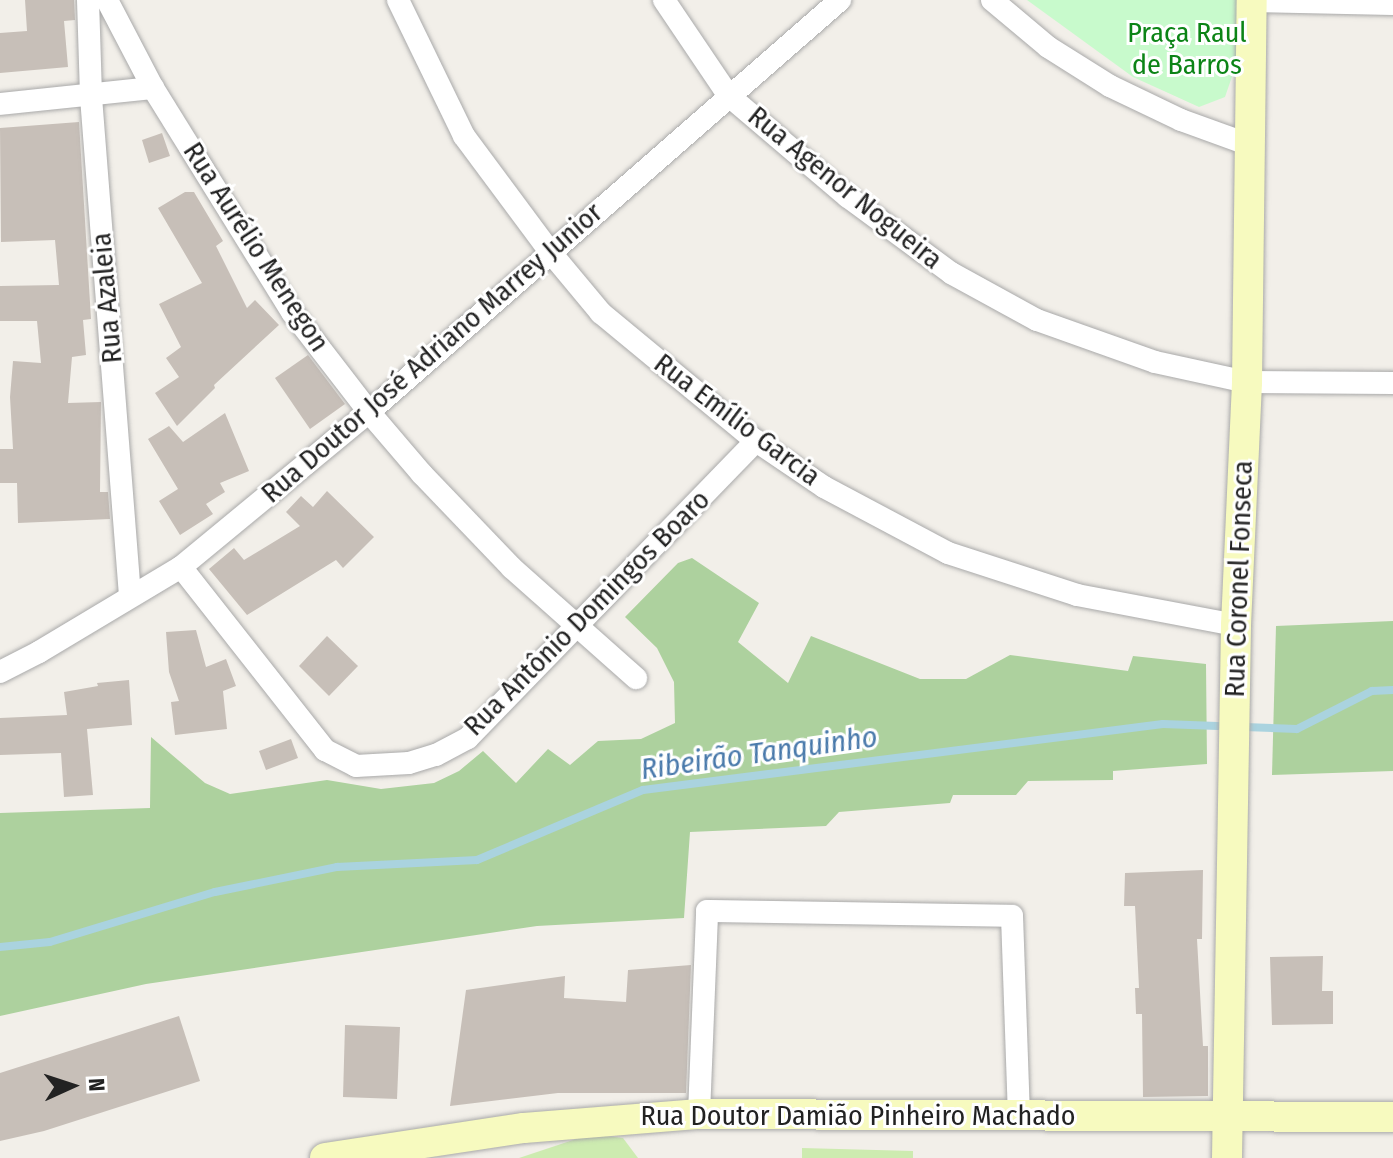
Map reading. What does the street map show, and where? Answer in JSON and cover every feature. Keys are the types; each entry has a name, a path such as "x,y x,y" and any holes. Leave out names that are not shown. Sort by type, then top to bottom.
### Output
{"street":[{"name":"Rua Azaleia","path":"88,0 91,97 130,596"},
{"name":"Rua Aurélio Menegon","path":"107,0 153,88 292,312 369,412 422,474 576,628 636,678"},
{"name":"Rua Emílio Garcia","path":"398,0 464,136 551,253 601,313 756,441 824,487 948,553 1077,595 1236,625"},
{"name":"Rua Agenor Nogueira","path":"664,0 728,95 848,197 963,280 1037,320 1155,362 1247,382 1393,383"},
{"name":"Rua Doutor José Adriano Marrey Junior","path":"0,672 181,567 369,412 840,0"},
{"path":"992,0 1048,47 1110,86 1181,120 1250,145"},
{"path":"1252,1 1393,4"},
{"name":"Rua Coronel Fonseca","path":"1227,1158 1236,625 1247,382 1252,1"},
{"path":"0,104 91,97 153,88"},
{"name":"Rua Antônio Domingos Boaro","path":"181,567 325,750 356,766 409,763 436,755 468,738 756,441"},
{"path":"699,1114 707,911 1012,916 1019,1116"},
{"name":"Rua Doutor Damião Pinheiro Machado","path":"325,1158 470,1147 627,1117 699,1114 1393,1117"}],"green space":[{"name":"Praça Raul de Barros","path":"1027,0 1238,0 1238,59 1225,97 1199,107 1133,77"},
{"path":"692,558 759,603 738,642 788,683 811,636 920,679 966,679 1010,655 1128,671 1133,656 1206,664 1207,764 1113,771 1113,780 1028,781 1016,795 953,795 950,803 839,812 826,826 690,832 684,918 537,926 146,984 0,1016 0,813 150,808 151,737 205,783 230,794 327,780 381,789 434,783 459,771 483,751 516,783 548,749 570,765 598,741 641,739 675,723 674,682 657,648 625,617 678,563"},
{"path":"1393,621 1393,771 1272,775 1276,626"},
{"path":"591,1134 623,1138 638,1158 519,1158"},
{"path":"802,1148 913,1151 913,1158 802,1158"}],"building":[{"path":"25,0 74,0 75,20 64,21 68,67 0,73 0,33 27,31"},
{"path":"79,122 91,319 83,320 86,355 72,357 68,403 101,402 100,492 108,492 110,519 18,523 17,483 0,483 0,449 13,449 10,397 13,361 41,363 37,321 0,321 0,286 59,285 55,240 1,242 0,128"},
{"path":"162,133 170,156 149,163 142,140"},
{"path":"185,192 194,192 223,241 216,246 247,308 255,300 279,325 214,385 215,388 177,426 155,393 179,377 166,358 181,347 159,304 202,283 158,208"},
{"path":"308,355 345,404 310,429 275,378"},
{"path":"225,413 249,471 220,483 225,492 206,504 213,514 180,535 159,501 178,489 148,439 169,426 183,442"},
{"path":"327,491 374,537 343,568 336,560 247,615 209,569 234,548 244,560 300,526 286,512 301,496 313,507"},
{"path":"196,630 206,667 226,659 236,686 223,691 227,729 175,735 171,702 179,701 169,672 166,632"},
{"path":"327,636 358,666 329,696 299,666"},
{"path":"129,680 132,725 87,729 93,795 64,797 61,753 0,755 0,718 67,715 64,692 98,686 97,683"},
{"path":"291,739 298,758 266,770 259,751"},
{"path":"1203,870 1202,939 1197,939 1203,1046 1208,1046 1208,1096 1143,1097 1142,1014 1136,1014 1135,988 1139,988 1135,906 1124,906 1125,873"},
{"path":"1323,956 1322,991 1333,991 1333,1024 1272,1025 1270,957"},
{"path":"691,965 686,1093 558,1093 450,1106 466,990 565,976 564,998 626,1002 628,970"},
{"path":"179,1016 200,1081 44,1131 0,1141 0,1073"},
{"path":"345,1025 400,1027 397,1099 343,1097"}],"waterway":[{"name":"Ribeirão Tanquinho","path":"0,947 50,942 215,892 337,867 477,860 643,790 1163,724 1297,729 1372,691 1393,690"}]}
